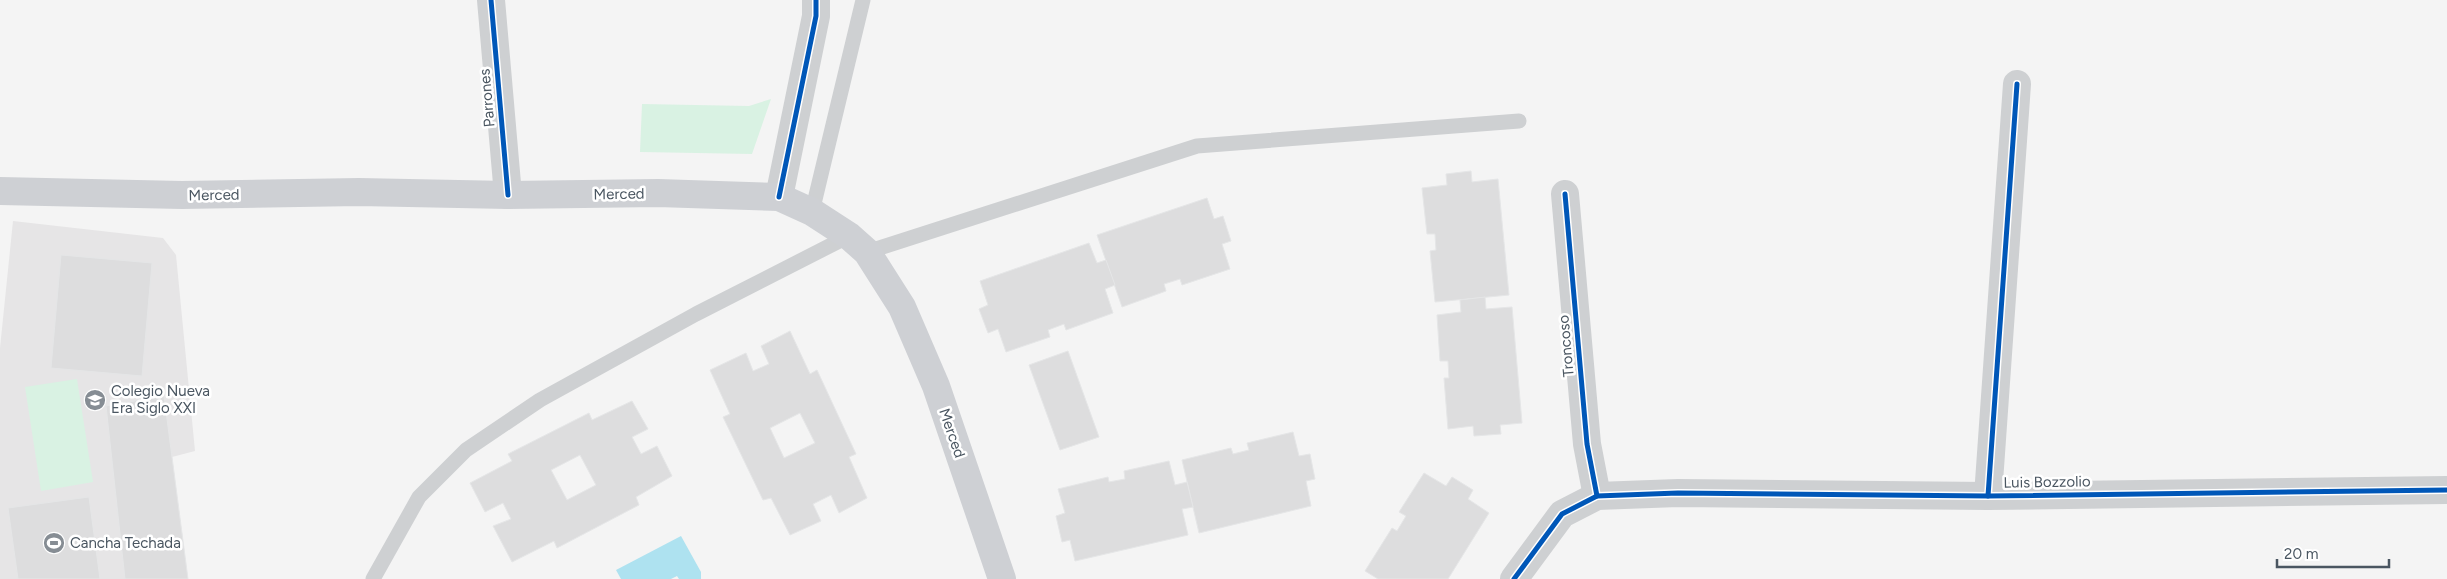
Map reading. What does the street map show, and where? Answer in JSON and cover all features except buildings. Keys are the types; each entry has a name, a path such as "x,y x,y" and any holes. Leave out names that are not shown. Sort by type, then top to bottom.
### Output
{"main road":[{"name":"Merced","path":"0,191 182,195 359,192 508,195 658,193 779,197 812,212 858,244 902,308 936,386 1002,579"}],"street":[{"name":"Parrones","path":"491,0 508,195"},
{"path":"779,197 816,16 816,0"},
{"path":"1988,496 2017,84"},
{"name":"Troncoso","path":"1565,194 1587,444 1597,496"},
{"name":"Luis Bozzolio","path":"1514,579 1562,514 1597,496 1678,494 1988,496 2447,490"}],"lane":[{"path":"812,212 863,0"},
{"path":"373,579 419,497 466,450 540,400 696,314 858,244 1197,146 1519,121"}],"shaded area":[{"name":"Colegio Nueva Era Siglo XXI","path":"13,221 163,238 176,255 195,451 172,457 188,579 0,579 0,348"}],"green space":[{"path":"771,99 752,154 640,152 642,104 749,106"},
{"path":"77,379 93,482 41,491 25,387"}],"water":[{"path":"681,536 701,572 701,579 679,579 677,576 671,579 621,579 616,570"}],"cycle path":[{"path":"491,0 508,195"},
{"path":"779,197 816,16 816,0"},
{"path":"1988,496 2017,84"},
{"path":"1565,194 1587,444 1597,496"},
{"path":"1514,579 1562,514 1597,496 1678,493 1988,496 2447,490"}],"place":[{"name":"Colegio Nueva Era Siglo XXI","path":"95,400"},
{"name":"Cancha Techada","path":"54,543"}]}
